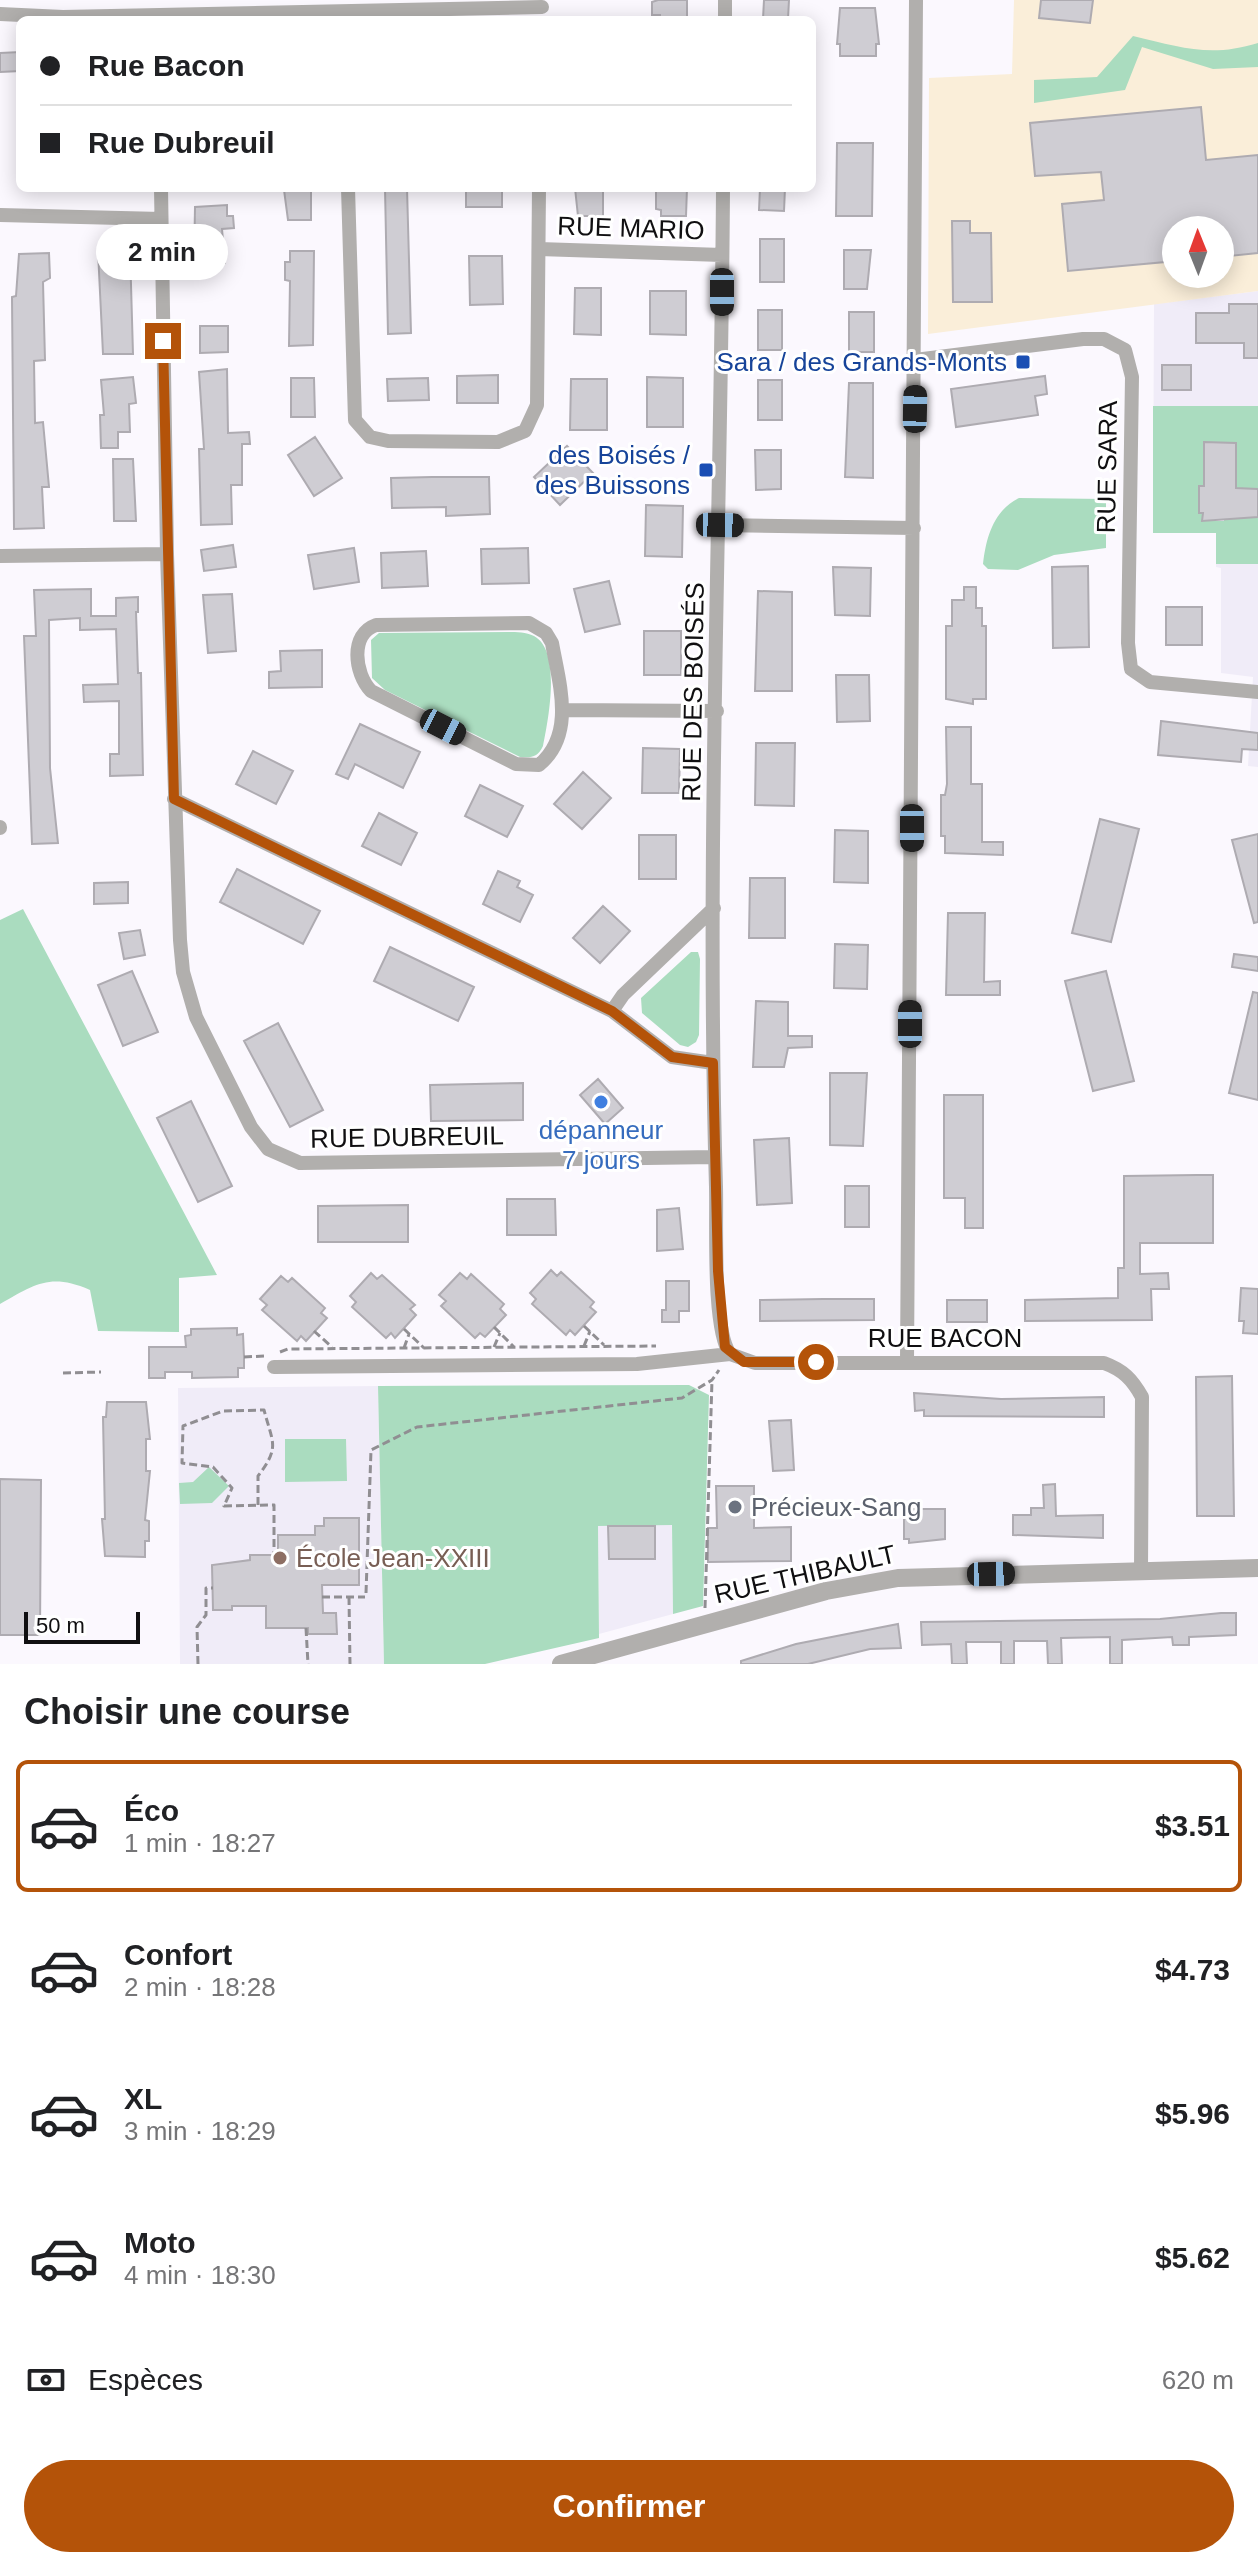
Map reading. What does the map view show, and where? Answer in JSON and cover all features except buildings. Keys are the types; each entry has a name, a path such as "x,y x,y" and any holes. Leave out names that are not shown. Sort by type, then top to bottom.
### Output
{"street":[{"path":"907,1363 916,0"},
{"path":"257,16 542,9"},
{"path":"0,14 42,16"},
{"name":"RUE DUBREUIL","path":"161,192 167,554 180,940 188,996 251,1127 268,1149 300,1163 715,1157"},
{"path":"348,192 355,420 370,437 388,441 498,442 525,431 537,405 539,192"},
{"name":"RUE DES BOISÉS","path":"723,192 713,1063 722,1338 730,1354"},
{"path":"0,215 161,219"},
{"name":"RUE MARIO","path":"539,249 722,255"},
{"name":"RUE SARA","path":"915,360 1083,339 1104,339 1125,350 1132,377 1128,643 1131,669 1150,682 1258,692"},
{"path":"720,525 914,528"},
{"path":"0,556 167,554"},
{"path":"520,622 535,625 552,643 565,710 549,757 532,767 516,764 371,691 361,676 358,643 364,631 376,625 520,622"},
{"path":"565,710 717,711"},
{"path":"174,799 612,1011 672,1057 713,1063"},
{"path":"612,1011 623,995 714,908"},
{"name":"RUE BACON","path":"274,1367 637,1364 730,1354 755,1363 1104,1363 1126,1375 1142,1397 1141,1571"},
{"name":"RUE THIBAULT","path":"561,1664 826,1591 898,1578 1258,1568"}],"path":[{"path":"584,1326 605,1346"},
{"path":"494,1327 514,1347"},
{"path":"404,1329 424,1348"},
{"path":"314,1331 334,1348"},
{"path":"584,1346 590,1331"},
{"path":"494,1347 500,1333"},
{"path":"404,1348 409,1334"},
{"path":"313,1348 319,1336"},
{"path":"288,1349 661,1346"},
{"path":"322,1597 366,1595 371,1450 417,1427 682,1398 712,1380 730,1354"},
{"path":"63,1373 101,1372"},
{"path":"705,1624 712,1380"},
{"path":"258,1505 258,1476 271,1461 274,1448 264,1410 236,1409 183,1426 182,1463 213,1467 232,1488 224,1506 274,1505 274,1555"},
{"path":"198,1664 197,1627 206,1615 206,1588 213,1588"},
{"path":"349,1597 350,1664"},
{"path":"306,1628 308,1664"}],"shaded area":[{"path":"1014,0 1258,0 1258,291 928,334 929,78 1012,74"},
{"path":"1258,291 1258,767 1248,766 1253,677 1221,673 1221,568 1216,567 1216,533 1153,533 1154,304"},
{"name":"École Jean-XXIII","path":"378,1386 384,1664 180,1664 178,1388"},
{"path":"671,1467 673,1614 599,1634 598,1526"}],"green space":[{"path":"1133,36 1210,50 1258,43 1258,67 1213,69 1142,47 1125,90 1034,103 1034,80 1097,77"},
{"path":"1153,406 1258,406 1258,489 1236,488 1236,443 1205,442 1204,486 1199,487 1199,512 1203,513 1203,521 1224,521 1224,503 1258,517 1258,564 1216,564 1216,533 1153,533"},
{"path":"1019,498 1106,499 1106,548 1054,555 1018,570 988,569 983,564 992,526 1003,510"},
{"path":"508,632 534,636 543,644 548,656 551,687 548,720 543,746 534,756 520,757 385,690 372,678 371,640 379,633"},
{"path":"23,909 217,1275 179,1278 179,1332 98,1331 90,1290 64,1282 34,1286 0,1304 0,920"},
{"path":"691,952 698,952 700,959 699,1035 696,1042 688,1047 680,1045 642,1013 641,998"},
{"path":"689,1385 709,1395 703,1606 673,1614 672,1525 598,1526 599,1638 485,1664 384,1664 378,1386"},
{"path":"285,1439 346,1439 347,1481 285,1482"},
{"path":"209,1467 229,1486 212,1503 180,1504 179,1483 193,1482"}],"place":[{"name":"Sara / des Grands-Monts","path":"1023,362"},
{"name":"des Boisés / des Buissons","path":"706,470"},
{"name":"dépanneur 7 jours","path":"601,1102"},
{"name":"Précieux-Sang","path":"735,1507"},
{"name":"École Jean-XXIII","path":"280,1558"}],"route":[{"path":"163,341 174,799 612,1011 635,1025 661,1051 672,1057 713,1063 718,1271 725,1347 735,1358 744,1362 816,1362"}]}
